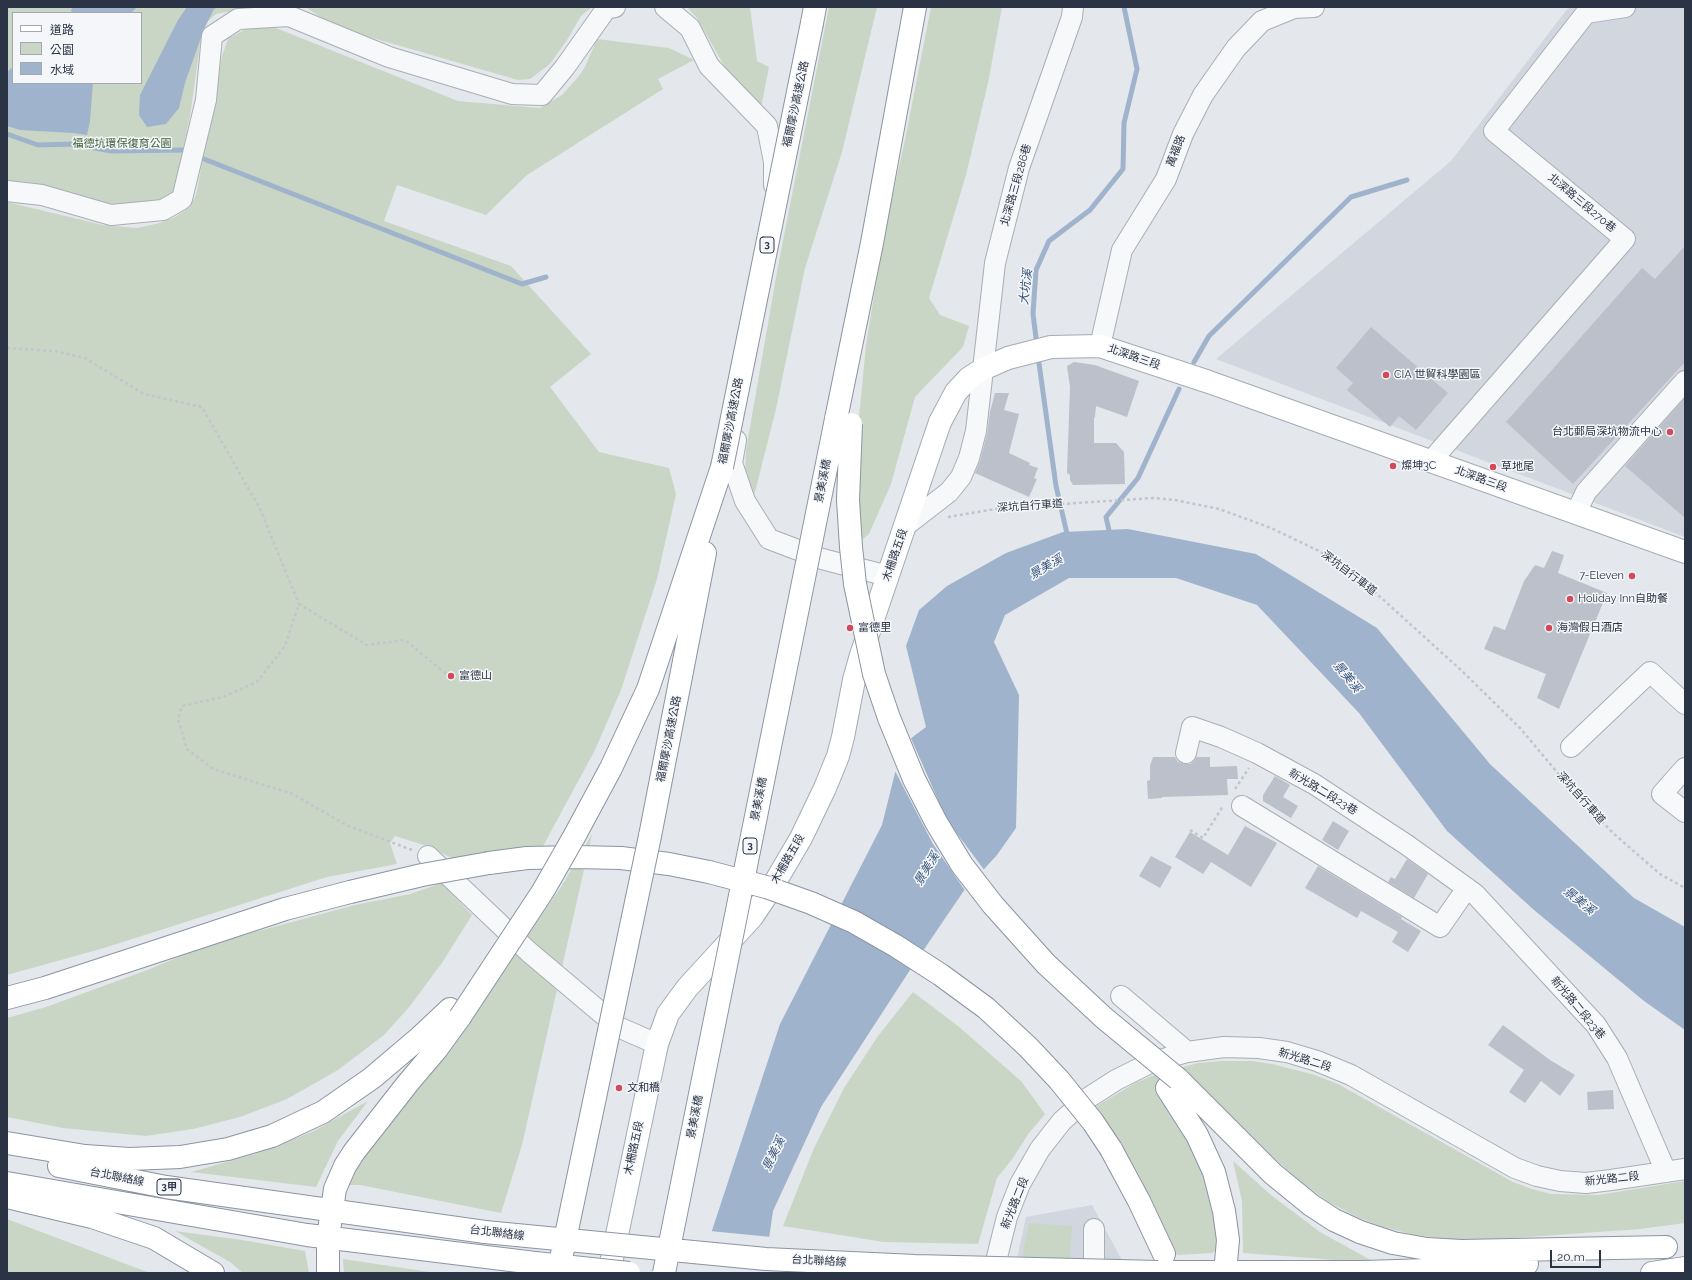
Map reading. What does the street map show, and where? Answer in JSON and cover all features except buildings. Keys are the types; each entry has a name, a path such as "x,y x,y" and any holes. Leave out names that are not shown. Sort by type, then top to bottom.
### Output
{"main road":[{"path":"915,7 872,243 843,421 851,547 855,584 874,674 889,718 914,779 936,822 962,865 993,906 1046,964 1173,1084 1279,1178 1311,1205 1334,1220 1360,1232 1393,1243 1427,1249 1461,1251 1676,1245"},
{"name":"福爾摩沙高速公路","path":"558,1273 650,836 722,467 814,15"},
{"name":"北深路三段","path":"983,369 1014,356 1051,347 1100,346 1209,382 1685,552"},
{"name":"木柵路五段","path":"608,1273 656,1044 668,1014 687,988 752,917 774,884 801,838 825,788 838,756 854,680 861,655 940,422 956,392 969,378 983,369"},
{"name":"景美溪橋","path":"664,1273 843,421"},
{"path":"328,1273 328,1238 334,1189 345,1166 354,1152 408,1083 436,1050 455,1013 516,933 543,891 611,768 648,689 722,467"},
{"path":"7,998 45,988 285,909 422,875 489,863 548,858 621,858 669,864 709,872 766,887 846,919 896,946 941,975 986,1008 1028,1047 1059,1080 1093,1122 1111,1148 1139,1201 1161,1263"},
{"path":"7,1143 85,1156 129,1159 180,1157 228,1149 272,1136 323,1112 372,1078 418,1039 455,1013"},
{"path":"1173,1084 1214,1172 1224,1211 1227,1233 1225,1273"},
{"name":"台北聯絡線","path":"7,1156 166,1187 485,1232 598,1244 766,1258 915,1266 1161,1263 1225,1273 1364,1272 1461,1269 1552,1262 1676,1245"},
{"name":"3甲","path":"7,1183 328,1238 629,1273"},
{"path":"7,1197 92,1216 154,1238 213,1273"},
{"path":"1652,1273 1685,1268"}],"street":[{"path":"7,191 42,195 111,215 163,210 182,199 206,100 212,36 238,19 289,16 389,57 512,94 542,95 565,67 606,9 615,7"},
{"path":"665,7 690,28 709,66 767,126 774,162 773,225 732,463 745,501 769,539 822,559 888,576"},
{"name":"北深路三段286巷","path":"905,526 949,492 960,477 969,458 976,431 995,263 1019,168 1072,18 1073,7"},
{"name":"萬福路","path":"1100,346 1122,250 1166,179 1183,134 1203,95 1236,48 1262,21 1294,8 1314,7"},
{"name":"北深路三段270巷","path":"1431,461 1625,239 1494,131 1586,13 1625,7"},
{"path":"1576,513 1586,492 1685,381"},
{"path":"1571,747 1650,672 1685,704"},
{"name":"新光路二段23巷","path":"1186,754 1192,727 1221,737 1257,754 1314,784 1407,845 1475,894 1596,1025 1617,1058 1666,1172"},
{"path":"1685,768 1662,794 1685,812"},
{"path":"1242,806 1440,927 1467,888"},
{"path":"428,856 529,952 618,1027 656,1044"},
{"path":"1121,996 1187,1052"},
{"name":"新光路二段","path":"993,1273 1007,1217 1020,1184 1040,1149 1062,1121 1088,1098 1116,1080 1150,1063 1187,1052 1224,1047 1259,1048 1287,1052 1317,1061 1351,1075 1515,1168 1537,1176 1560,1181 1586,1183 1685,1169"},
{"path":"1094,1230 1094,1273"}],"path":[{"path":"7,348 54,351 85,358 144,394 202,408 260,509 299,604 367,645 405,640 450,677"},
{"name":"深坑自行車道","path":"941,518 969,512 1001,508 1152,498 1175,500 1219,509 1271,528 1319,551 1367,585 1462,671 1520,728 1571,789 1613,833 1660,874 1685,888"},
{"path":"299,604 285,646 257,682 223,696 182,706 178,719 187,749 213,769 293,794 346,825 428,856"}],"shaded area":[{"path":"1685,7 1685,537 1216,359 1451,161 1568,8"},
{"path":"1092,1205 1129,1273 1014,1273 1026,1217"}],"green space":[{"name":"福德坑環保復育公園","path":"7,7 254,7 216,14 207,22 201,38 190,116 174,192 156,202 124,206 90,202 7,181"},
{"path":"286,7 592,7 581,16 567,40 550,64 530,79 518,80 352,32 326,21 307,8"},
{"path":"687,7 750,7 757,61 769,67 761,108 726,69 697,18"},
{"path":"829,7 877,7 842,152 805,268 776,409 754,496 745,476 746,450 778,266"},
{"path":"931,7 1002,7 988,83 966,175 929,298 940,315 969,326 963,347 915,397 891,484 869,534 860,541 857,438 866,345 885,229 905,140"},
{"path":"266,24 458,101 540,108 562,95 579,76 585,67 597,39 669,48 694,60 658,79 663,89 527,175 486,215 397,185 384,221 511,266 591,354 550,387 599,452 669,468 676,494 657,579 621,690 595,750 542,848 452,858 424,845 395,836 390,843 397,864 327,877 104,948 7,975 7,202 103,225 137,228 160,223 175,217 190,207 196,195 222,56 228,39 251,26"},
{"path":"592,834 522,1145 501,1213 360,1185 349,1185 359,1159 507,965 561,887"},
{"path":"442,883 472,915 442,963 410,1006 384,1035 338,1070 287,1099 240,1117 193,1129 146,1136 63,1128 7,1117 7,1018 46,1007 150,969 207,945 355,905 410,894"},
{"path":"913,992 958,1026 1021,1081 1045,1114 1029,1133 1013,1158 997,1178 978,1244 884,1242 783,1226 814,1148 844,1088 878,1036"},
{"path":"1252,1061 1272,1064 1315,1075 1338,1084 1513,1182 1551,1194 1598,1195 1685,1181 1685,1223 1640,1229 1485,1240 1456,1240 1415,1235 1383,1227 1357,1217 1327,1201 1301,1182 1275,1159 1188,1073 1160,1096 1182,1129 1199,1164 1212,1202 1217,1237 1216,1250 1212,1253 1177,1255 1140,1177 1119,1142 1092,1109 1135,1083 1157,1074 1198,1063"},
{"path":"368,1101 338,1141 316,1187 191,1172 255,1154 312,1132"},
{"path":"1233,1161 1271,1195 1320,1232 1378,1264 1243,1253 1242,1201"},
{"path":"7,1219 150,1273 7,1273"},
{"path":"1029,1223 1072,1226 1069,1273 1019,1273"},
{"path":"175,1231 242,1240 305,1251 309,1273 243,1273 230,1262"},
{"path":"343,1259 436,1273 344,1273"}],"water":[{"path":"73,7 137,7 132,12 72,12"},
{"path":"187,7 219,7 214,9 204,29 185,83 179,108 166,124 147,127 139,115 140,95 178,20"},
{"path":"12,68 12,84 93,84 90,121 87,135 20,130 7,126 7,72"},
{"name":"景美溪","path":"1128,529 1256,554 1377,628 1490,764 1634,898 1685,927 1685,1030 1644,1001 1534,910 1447,831 1359,713 1257,605 1176,578 1069,578 1005,615 994,642 1019,695 1016,828 997,855 963,892 910,970 821,1107 773,1211 764,1273 698,1273 780,1024 882,825 902,745 926,727 906,646 919,610 947,586 1006,553 1063,532"}],"pier":[{"path":"910,736 947,820 985,871 966,892 933,844 894,769 900,744"},
{"path":"710,1231 771,1237 766,1273 696,1273"}],"waterway":[{"name":"大坑溪","path":"1037,346 1033,314 1036,270 1049,241 1090,210 1123,169 1124,123 1137,69 1124,7"},
{"path":"7,134 38,145 73,144 111,151 184,150"},
{"path":"204,159 522,284 546,277"},
{"path":"1194,362 1209,336 1351,197 1407,180"},
{"name":"大坑溪","path":"1038,356 1056,486 1068,538"},
{"path":"1110,535 1106,517 1138,478 1179,389"}],"place":[{"name":"CIA 世貿科學園區","path":"1386,375"},
{"name":"台北郵局深坑物流中心","path":"1670,432"},
{"name":"燦坤3C","path":"1393,466"},
{"name":"草地尾","path":"1493,467"},
{"name":"7-Eleven","path":"1632,576"},
{"name":"Holiday Inn自助餐","path":"1570,599"},
{"name":"富德里","path":"850,628"},
{"name":"海灣假日酒店","path":"1549,628"},
{"name":"富德山","path":"451,676"},
{"name":"文和橋","path":"619,1088"}]}
